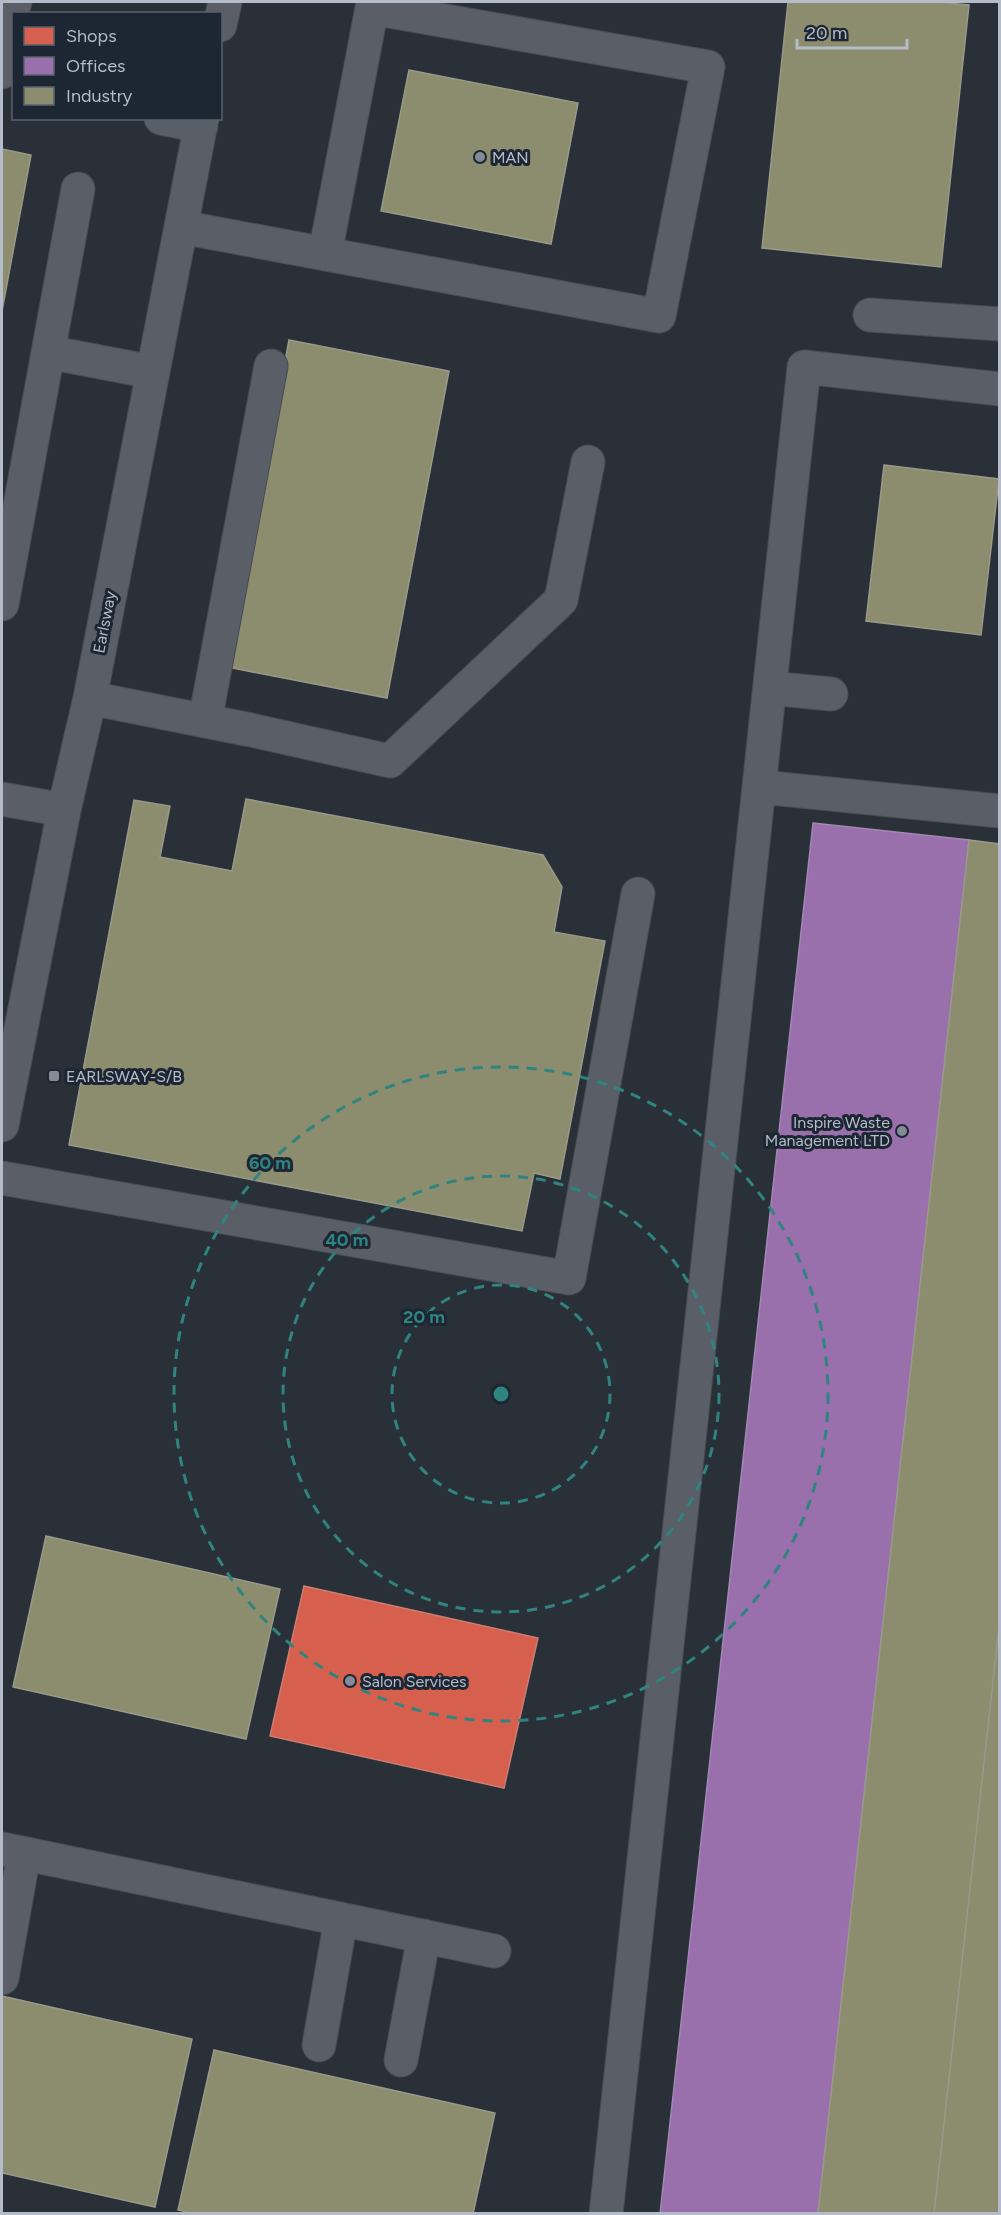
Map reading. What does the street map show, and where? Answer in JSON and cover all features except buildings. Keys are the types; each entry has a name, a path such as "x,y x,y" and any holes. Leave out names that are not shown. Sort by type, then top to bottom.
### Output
{"street":[{"path":"2,72 15,2"},
{"path":"181,227 325,254 659,316 708,67 372,8 325,254"},
{"path":"180,120 201,122"},
{"name":"Earlsway","path":"2,1125 64,810 90,698 201,122"},
{"path":"2,604 78,189"},
{"path":"870,315 999,324"},
{"path":"48,352 152,372"},
{"path":"205,721 271,366"},
{"path":"606,2214 804,368 999,389"},
{"path":"90,698 390,761 561,600 588,462"},
{"path":"771,688 831,694"},
{"path":"760,786 999,811"},
{"path":"2,799 64,810"},
{"path":"2,1178 569,1278 638,894"},
{"path":"2,1978 13,1851 494,1951"},
{"path":"319,2045 341,1919"},
{"path":"401,2060 424,1936"}],"place":[{"name":"MAN","path":"480,157"},
{"name":"EARLSWAY-S/B","path":"54,1076"},
{"name":"Inspire Waste Management LTD","path":"902,1131"},
{"name":"Salon Services","path":"350,1681"}]}
